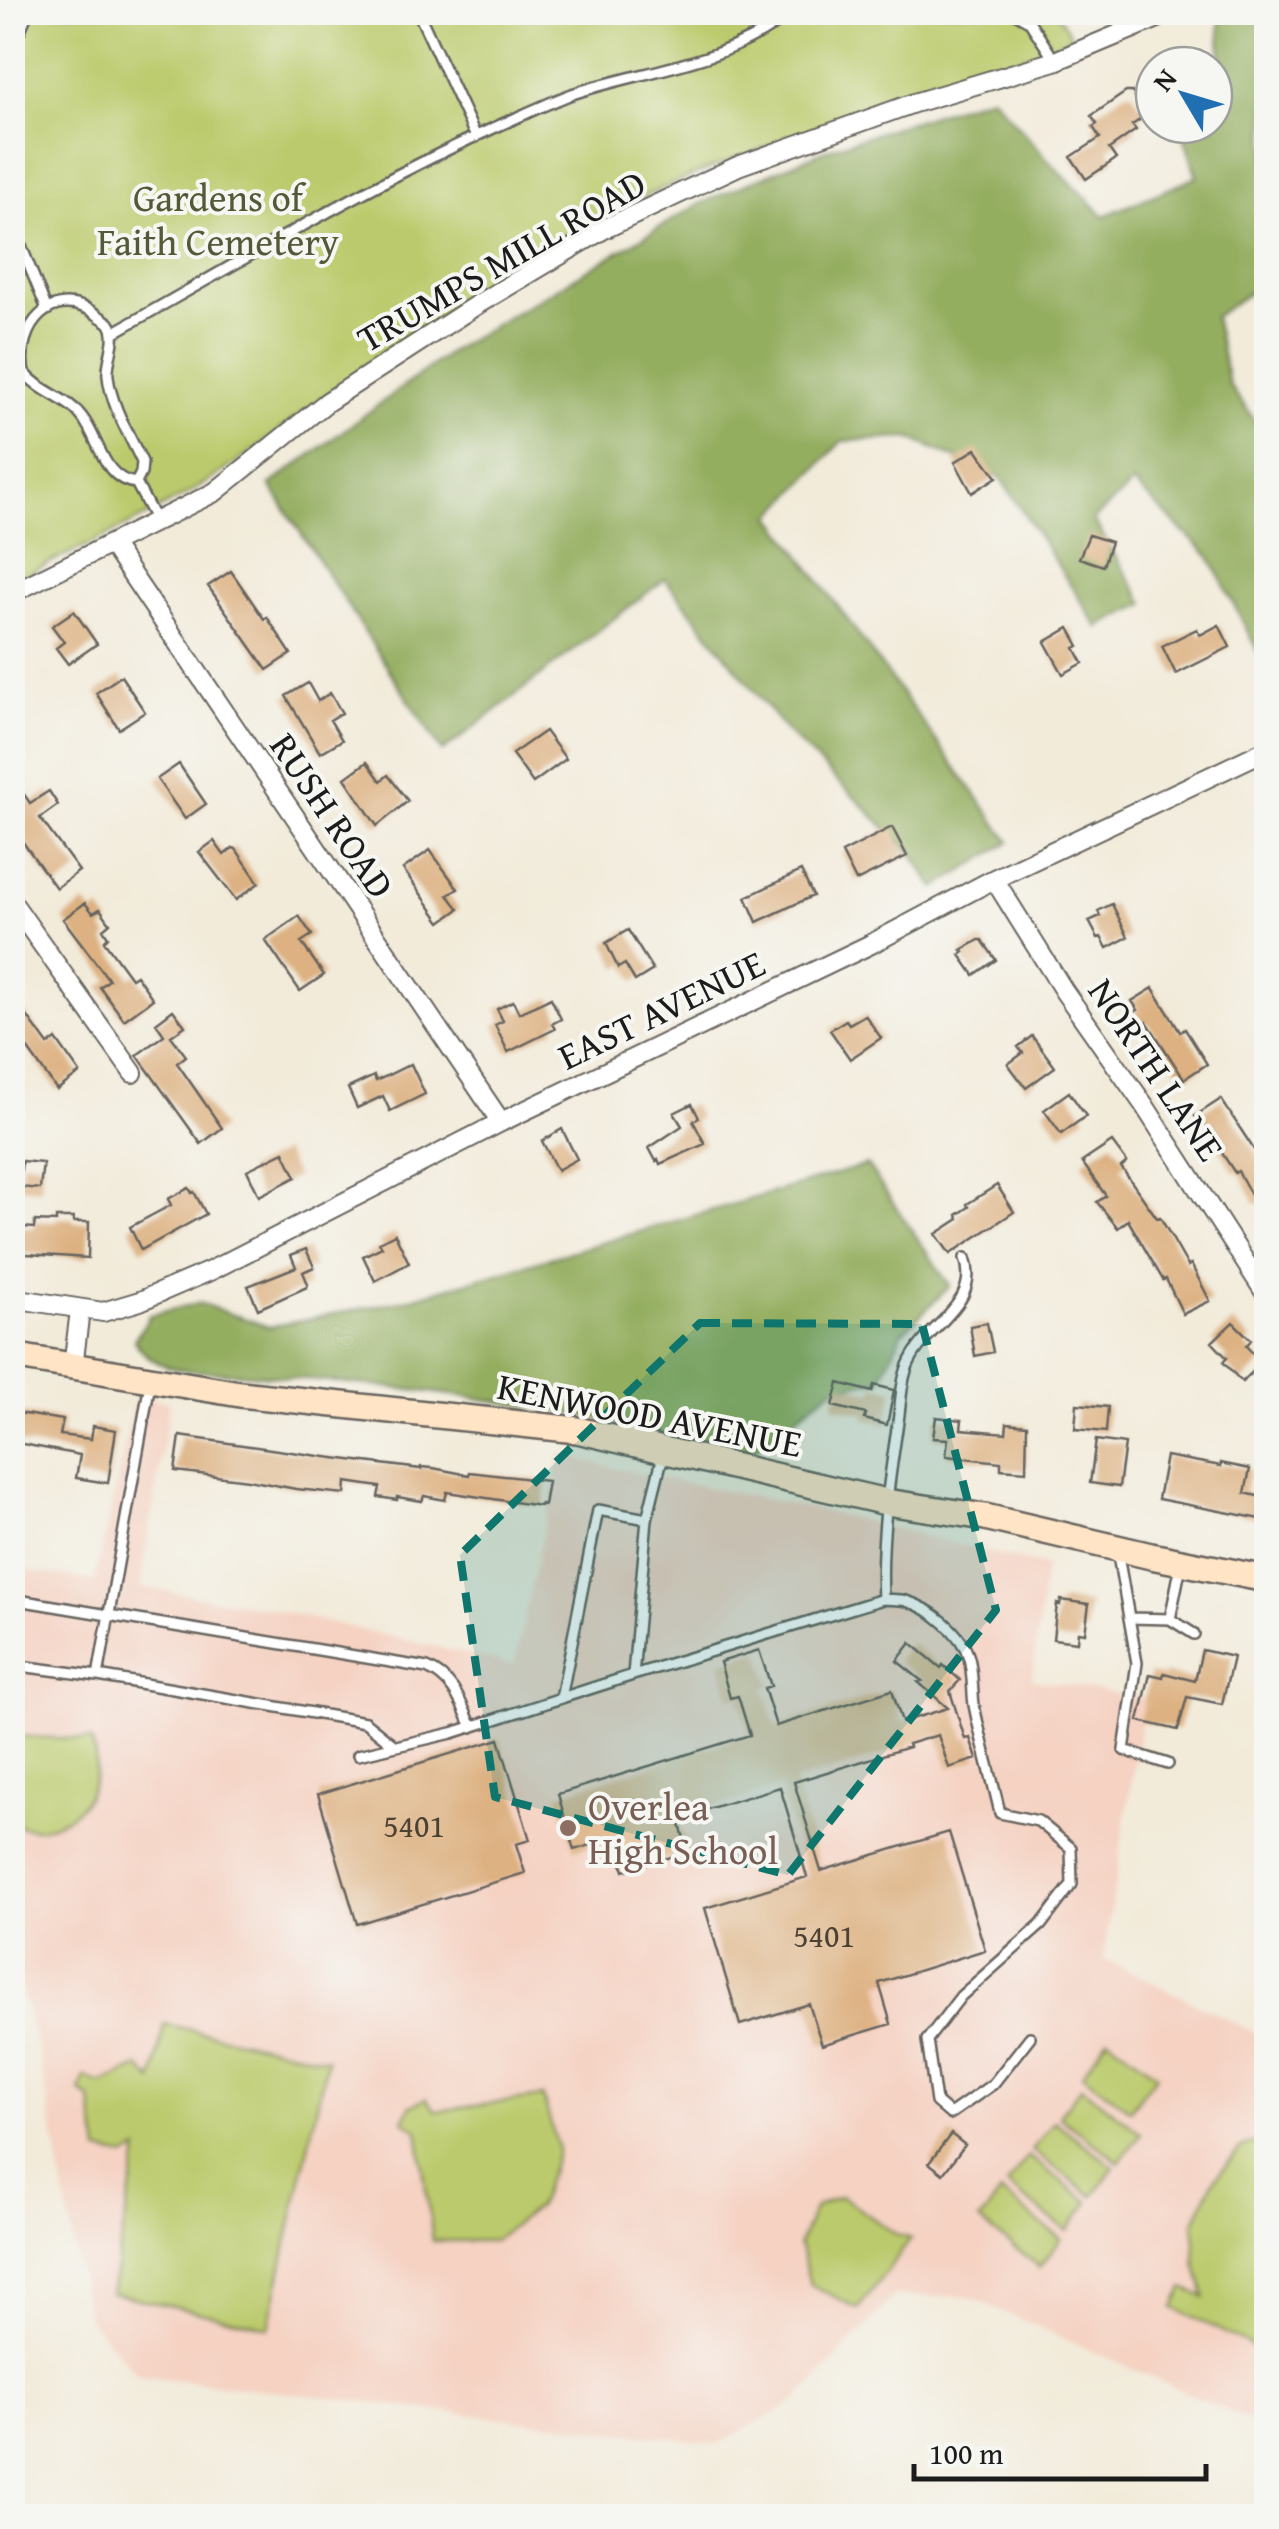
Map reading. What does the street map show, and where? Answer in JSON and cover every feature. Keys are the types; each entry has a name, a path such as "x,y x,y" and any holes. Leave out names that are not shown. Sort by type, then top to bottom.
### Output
{"main road":[{"name":"KENWOOD AVENUE","path":"12,1356 240,1394 577,1430 886,1502 985,1518 1266,1579"}],"street":[{"name":"TRUMPS MILL ROAD","path":"12,593 215,492 327,402 478,304 604,229 738,166 932,97 1055,60 1165,14"},
{"name":"RUSH ROAD","path":"111,544 501,1122"},
{"name":"EAST AVENUE","path":"12,1298 103,1312 140,1302 210,1271 501,1122 869,946 994,879 1266,750"},
{"name":"NORTH LANE","path":"994,879 1266,1294"},
{"path":"12,902 133,1073"},
{"path":"73,1367 80,1310"}],"lane":[{"path":"12,48 28,12"},
{"path":"418,12 476,137"},
{"path":"113,333 341,206 476,137 571,94 756,38 790,12"},
{"path":"1014,12 1029,21 1055,60"},
{"path":"12,224 47,310"},
{"path":"61,303 86,307 109,324 113,333 108,380 142,462 136,482 126,482 112,474 80,413 40,389 24,372 22,348 26,334 38,317 61,303"},
{"path":"12,378 24,372"},
{"path":"136,482 157,522"},
{"path":"882,1599 886,1502 908,1363 964,1296 969,1269 965,1258"},
{"path":"98,1676 150,1380"},
{"path":"632,1674 648,1519 664,1448"},
{"path":"561,1698 598,1510 648,1519"},
{"path":"1116,1548 1137,1663 1124,1750 1168,1764"},
{"path":"1170,1619 1181,1562"},
{"path":"12,1598 427,1668 441,1674 450,1684 472,1727"},
{"path":"358,1755 472,1727 882,1599 917,1605 937,1617 963,1644 968,1656 974,1703 1000,1812 1038,1822 1071,1848 1072,1884 1041,1925 961,1996 927,2040 936,2102 950,2114 994,2084 1030,2037"},
{"path":"1130,1618 1170,1619 1194,1634"},
{"path":"12,1665 365,1722 395,1746"}],"highlighted area":[{"path":"700,1323 922,1324 996,1610 788,1875 495,1797 460,1555"}],"shaded area":[{"name":"Overlea High School","path":"135,1398 170,1402 140,1587 263,1607 514,1665 560,1453 613,1468 828,1512 1045,1566 1032,1679 1145,1698 1103,1958 1266,2038 1266,2428 970,2297 894,2296 796,2401 718,2444 138,2375 88,2319 37,2046 13,1958 12,1568 95,1581"}],"green space":[{"name":"Gardens of Faith Cemetery","path":"1056,12 1072,37 689,177 565,237 413,334 202,485 13,581 13,13"},
{"path":"1266,13 1266,311 1250,292 1214,317 1229,385 1266,436 1266,668 1210,557 1133,483 1093,520 1145,604 1098,627 1000,477 909,438 842,441 772,516 1010,842 935,888 910,851 787,732 665,579 442,752 270,485 454,349 699,204 828,149 991,96 1104,216 1197,177 1187,145 1234,145 1234,45 1220,45 1219,14"},
{"path":"867,1165 950,1286 902,1333 880,1380 834,1388 745,1456 617,1423 509,1403 179,1369 154,1360 134,1340 150,1315 199,1303 269,1327 405,1300"},
{"path":"12,1734 91,1740 94,1779 84,1802 65,1819 38,1829 13,1825"},
{"path":"164,2024 327,2059 269,2327 111,2293 139,2150 127,2157 99,2152 91,2100 80,2091 85,2077 100,2084 139,2067 153,2081"},
{"path":"1108,2038 1157,2074 1130,2110 1082,2074"},
{"path":"1081,2087 1141,2133 1119,2162 1059,2116"},
{"path":"543,2097 558,2149 538,2206 494,2241 433,2241 418,2130 403,2120 410,2107 426,2098 436,2111"},
{"path":"1054,2121 1114,2167 1093,2196 1032,2150"},
{"path":"1266,2138 1266,2353 1174,2308 1184,2288 1205,2297 1196,2263 1194,2224 1213,2181 1241,2148"},
{"path":"1028,2156 1089,2202 1067,2231 1007,2185"},
{"path":"1001,2193 1061,2239 1040,2267 979,2221"},
{"path":"841,2196 897,2235 911,2239 858,2309 810,2284 799,2244 815,2207"}],"building":[{"path":"1126,92 1134,95 1134,131 1109,149 1116,159 1086,179 1071,157 1100,138 1091,116"},
{"path":"976,449 997,477 972,493 955,462"},
{"path":"1089,535 1111,542 1103,566 1079,558"},
{"path":"231,571 291,654 267,670 208,586"},
{"path":"74,611 97,644 68,664 56,648 64,642 52,626"},
{"path":"1219,625 1230,647 1176,674 1162,646 1197,629 1200,635"},
{"path":"1069,628 1083,663 1063,674 1045,642"},
{"path":"121,676 145,712 119,729 96,693"},
{"path":"308,683 318,701 330,693 342,713 330,720 342,740 320,753 286,696"},
{"path":"545,731 566,759 533,783 512,754"},
{"path":"367,762 381,781 388,775 408,801 377,826 345,778"},
{"path":"179,764 206,804 185,819 157,779"},
{"path":"12,777 30,803 49,791 58,805 40,818 79,871 56,888 12,827"},
{"path":"892,827 907,856 856,881 842,853"},
{"path":"214,841 224,855 236,849 259,883 236,900 199,852"},
{"path":"430,850 458,889 448,895 459,909 441,922 403,869"},
{"path":"801,871 813,896 757,922 746,897"},
{"path":"85,903 93,913 100,909 110,923 103,929 108,937 104,941 131,978 136,975 153,999 124,1020 100,987 109,980 63,919"},
{"path":"1112,904 1128,937 1107,948 1089,921"},
{"path":"299,916 312,935 301,942 324,975 300,991 265,940"},
{"path":"628,930 653,970 635,981 625,964 618,968 606,943"},
{"path":"979,940 996,960 974,975 960,955"},
{"path":"1153,988 1180,1032 1185,1029 1207,1064 1184,1079 1147,1022 1140,1026 1132,1013 1138,1010 1132,1001"},
{"path":"12,995 48,1045 56,1039 80,1073 57,1090 12,1027"},
{"path":"551,998 561,1019 552,1024 555,1029 508,1052 495,1025 503,1021 497,1009 513,1001 519,1013"},
{"path":"173,1010 185,1026 171,1036 186,1056 177,1063 222,1128 201,1144 137,1055 164,1035 156,1023"},
{"path":"865,1015 881,1038 850,1059 830,1030"},
{"path":"1032,1036 1055,1067 1026,1088 1008,1064 1023,1053 1018,1047"},
{"path":"411,1064 425,1094 390,1111 383,1096 357,1108 348,1088 374,1076 376,1081"},
{"path":"1069,1092 1086,1116 1061,1134 1044,1110"},
{"path":"1221,1099 1266,1168 1266,1198 1256,1204 1238,1171 1235,1173 1195,1116"},
{"path":"692,1104 699,1118 693,1121 705,1144 660,1164 649,1148 682,1126 674,1113"},
{"path":"562,1129 577,1159 557,1170 542,1141"},
{"path":"1112,1142 1127,1162 1121,1167 1160,1217 1210,1301 1183,1314 1166,1279 1163,1280 1128,1220 1118,1228 1097,1202 1106,1196 1082,1162"},
{"path":"284,1152 296,1177 259,1196 247,1170"},
{"path":"22,1161 43,1163 40,1189 19,1187"},
{"path":"997,1185 1014,1212 950,1254 936,1234 959,1219 957,1215 969,1207 967,1204"},
{"path":"189,1188 206,1214 141,1250 130,1227 171,1205 168,1199"},
{"path":"56,1218 89,1222 88,1258 12,1253 12,1226 34,1228 35,1221 56,1222"},
{"path":"395,1234 409,1263 375,1281 363,1256 382,1247 379,1242"},
{"path":"306,1249 314,1267 303,1272 307,1287 258,1309 248,1286 296,1267 291,1255"},
{"path":"1233,1322 1251,1340 1246,1346 1262,1363 1242,1382 1223,1362 1227,1358 1212,1342"},
{"path":"987,1323 993,1352 975,1356 970,1326"},
{"path":"839,1383 872,1392 874,1385 894,1390 887,1425 864,1419 866,1414 833,1406"},
{"path":"1077,1404 1108,1407 1106,1432 1075,1429"},
{"path":"12,1412 63,1420 60,1435 91,1439 93,1426 116,1430 108,1483 76,1478 80,1455 12,1442"},
{"path":"936,1417 962,1420 961,1429 1006,1433 1007,1423 1027,1425 1026,1471 1001,1469 1001,1462 946,1456 948,1439 933,1438"},
{"path":"180,1436 469,1475 470,1472 548,1481 544,1505 540,1506 447,1492 445,1500 424,1496 422,1501 397,1500 378,1497 380,1487 346,1482 345,1494 296,1489 175,1471"},
{"path":"1096,1440 1125,1444 1119,1487 1090,1483"},
{"path":"1166,1456 1250,1469 1245,1493 1266,1498 1266,1520 1158,1499"},
{"path":"1061,1600 1089,1604 1085,1633 1078,1632 1077,1642 1053,1639 1057,1604"},
{"path":"911,1643 960,1680 950,1691 965,1739 970,1738 977,1759 949,1768 938,1735 794,1782 821,1871 949,1832 985,1950 879,1983 891,2024 822,2045 809,2004 740,2025 705,1908 807,1877 780,1787 678,1818 688,1852 624,1871 614,1838 574,1850 558,1794 750,1735 738,1696 730,1698 720,1662 759,1650 771,1686 764,1688 776,1726 892,1690 902,1722 948,1708 897,1661"},
{"path":"1202,1650 1233,1657 1222,1704 1187,1697 1178,1730 1139,1721 1150,1674 1163,1677 1164,1673 1195,1681"},
{"path":"499,1739 530,1840 516,1844 525,1873 357,1924 318,1794"},
{"path":"951,2134 965,2145 943,2174 929,2163"}],"place":[{"name":"Overlea High School","path":"568,1828"}]}
